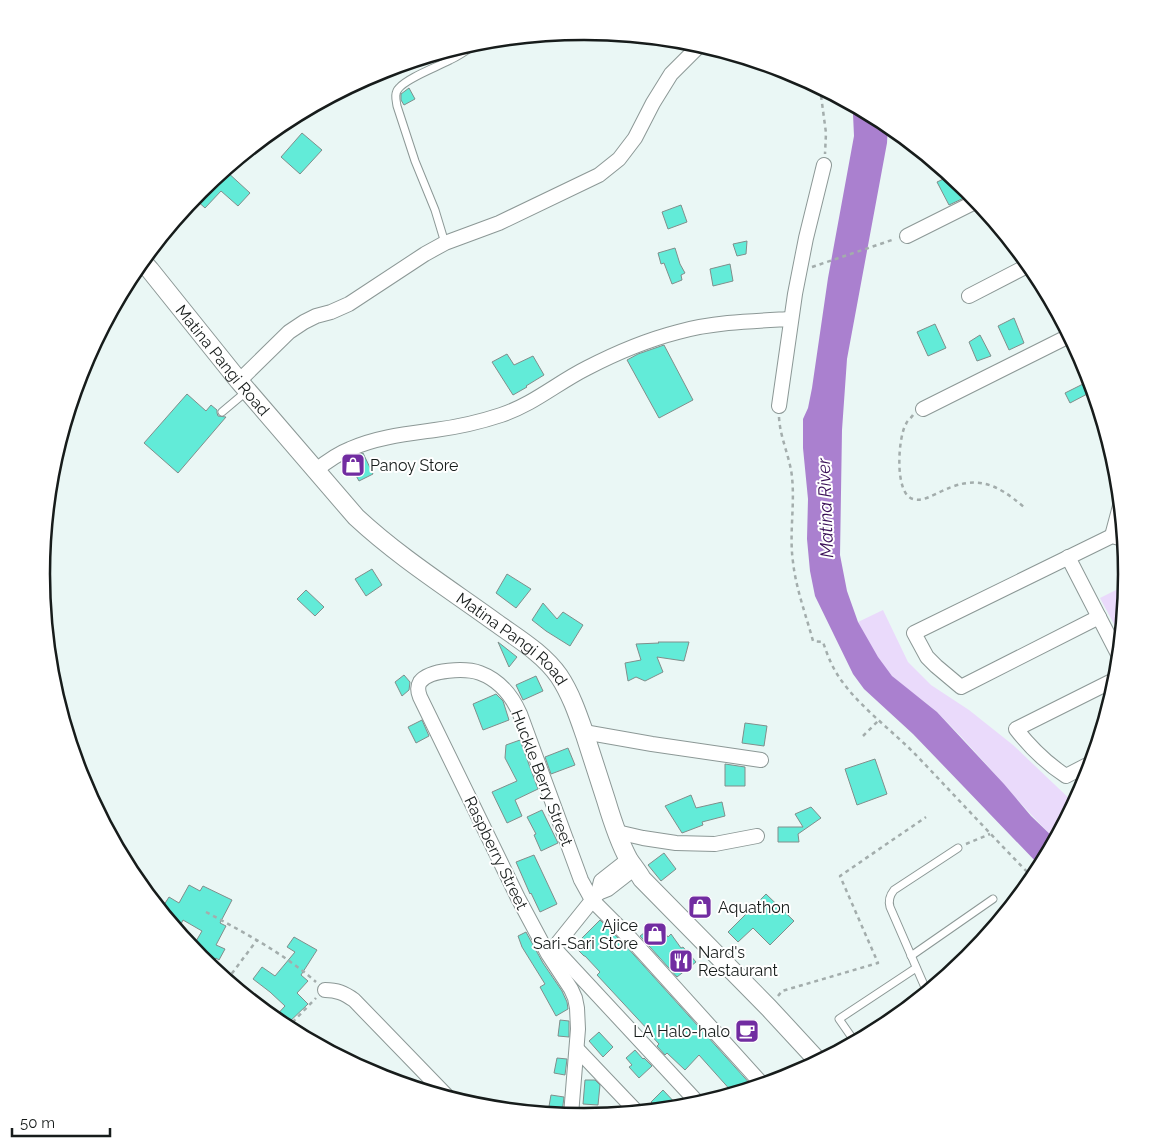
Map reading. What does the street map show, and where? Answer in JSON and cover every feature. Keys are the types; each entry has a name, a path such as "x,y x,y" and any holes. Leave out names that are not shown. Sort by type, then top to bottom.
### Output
{"street":[{"path":"243,385 289,332 304,322 349,304 424,254 445,243 499,223 599,175 619,159 635,138 671,74 694,51"},
{"path":"779,406 799,271 824,165"},
{"path":"907,236 970,205"},
{"name":"Matina Pangi Road","path":"147,267 243,385 356,517 374,534 420,570 486,615 552,667 566,688 578,715 617,832 632,864 642,879 769,1008 813,1056"},
{"path":"969,296 1022,269"},
{"path":"315,471 332,458 369,442 479,422 522,408 581,371 634,347 679,332 728,323 791,319"},
{"path":"923,409 1063,339"},
{"path":"1099,617 961,687 927,657 914,634 1068,557 1117,537"},
{"path":"1068,557 1113,644"},
{"name":"Huckle Berry Street","path":"419,684 427,677 435,674 465,670 481,673 491,678 507,692 520,714 581,880 630,939 758,1079"},
{"path":"1081,768 1066,776 1043,759 1016,728 1107,683"},
{"name":"Raspberry Street","path":"419,684 420,697 506,875 551,951 575,998 578,1016 572,1108"},
{"path":"584,732 761,760"},
{"path":"617,832 643,838 715,844 757,836"},
{"path":"632,864 608,889 595,896 551,951 591,988 692,1097"},
{"path":"575,998 591,988"},
{"path":"325,990 335,990 344,993 354,1000 439,1088"},
{"path":"577,1049 630,1106"}],"lane":[{"path":"445,243 435,210 415,161 395,97 397,90 403,83 460,55"},
{"path":"222,412 243,385"},
{"path":"924,985 890,907 890,894 958,848"},
{"path":"911,956 993,899"},
{"path":"851,1036 839,1019 916,968"}],"path":[{"path":"821,96 826,133 824,165"},
{"path":"813,266 892,240"},
{"path":"779,406 779,420 792,475 793,562 796,580 813,641 823,642 833,668 846,688 916,754 1027,872"},
{"path":"923,409 911,416 902,433 900,476 906,494 911,499 926,498 959,484 982,483 1002,490 1025,508"},
{"path":"863,736 879,720"},
{"path":"769,1008 782,991 878,963 840,876 926,816"},
{"path":"958,848 990,834"},
{"path":"206,912 287,958 325,990 293,1022"},
{"path":"231,974 257,940"}],"shaded area":[{"path":"1118,589 1115,626 1100,598"},
{"path":"883,610 908,662 931,685 969,710 1013,745 1068,798 1050,834 933,708 893,677 874,651 858,622"}],"water":[{"name":"Matina River","path":"853,114 887,135 847,359 842,430 840,555 847,591 858,622 878,657 892,676 937,712 1031,816 1050,834 1034,860 913,734 864,689 853,674 815,596 807,539 808,499 803,448 803,419 808,408 812,388 828,278 854,136"}],"building":[{"path":"409,88 415,99 404,105 401,100 401,94"},
{"path":"302,133 322,150 300,174 281,157"},
{"path":"230,175 250,193 238,206 221,191 205,208 200,203"},
{"path":"943,179 964,198 949,205 937,182"},
{"path":"681,205 687,222 668,229 662,212"},
{"path":"747,241 746,254 737,256 733,244"},
{"path":"675,248 685,273 681,275 682,280 672,284 664,263 661,264 658,253"},
{"path":"730,264 733,281 713,286 710,269"},
{"path":"1014,318 1024,343 1009,350 998,326"},
{"path":"935,324 946,348 928,356 917,332"},
{"path":"980,335 991,356 977,361 969,342"},
{"path":"664,345 693,400 659,418 627,360"},
{"path":"507,354 514,365 533,356 544,375 513,395 492,362"},
{"path":"1083,384 1087,394 1070,403 1065,393"},
{"path":"187,394 206,411 211,405 217,410 218,416 226,417 178,473 144,443"},
{"path":"363,453 373,474 359,481 348,461"},
{"path":"372,569 382,585 366,596 355,579"},
{"path":"507,574 531,589 516,608 496,593"},
{"path":"306,590 324,607 315,616 297,599"},
{"path":"543,603 557,619 563,612 583,625 570,646 532,620"},
{"path":"498,642 517,657 509,667"},
{"path":"689,642 684,661 657,657 663,672 645,681 636,677 628,681 625,663 641,660 636,644"},
{"path":"404,675 410,682 409,690 402,696 395,682"},
{"path":"536,676 543,691 523,700 516,685"},
{"path":"496,694 503,701 509,720 483,730 473,704"},
{"path":"422,720 429,736 416,743 408,727"},
{"path":"745,723 767,726 764,746 742,743"},
{"path":"520,740 538,789 515,800 522,816 507,823 492,792 517,781 505,758 506,745"},
{"path":"568,748 575,765 551,774 545,757"},
{"path":"875,759 887,794 857,805 845,769"},
{"path":"725,764 745,767 745,786 725,786"},
{"path":"691,795 696,808 722,802 725,816 702,822 703,825 682,833 665,806"},
{"path":"811,807 821,818 798,834 799,842 778,842 778,827 803,827 795,814"},
{"path":"542,810 558,843 541,851 534,835 536,834 527,817"},
{"path":"664,853 676,869 661,881 648,865"},
{"path":"534,855 557,904 540,912 516,862"},
{"path":"189,885 200,891 203,886 232,900 220,923 226,926 216,945 225,949 219,960 216,958 215,960 196,941 202,931 183,920 181,924 164,904 169,897 179,903"},
{"path":"766,894 794,921 770,945 753,928 738,942 728,932"},
{"path":"600,920 625,945 749,1082 729,1088 699,1055 685,1070 667,1053 665,1055 657,1046 659,1044 649,1031 597,975 600,972 574,946"},
{"path":"657,923 668,937 671,934 681,948 683,947 696,962 677,977 640,936"},
{"path":"526,932 567,1002 568,1009 556,1016 540,987 545,984 522,947 518,936"},
{"path":"294,937 317,950 301,975 308,981 297,993 308,1004 291,1020 279,1012 285,1006 253,979 262,967 275,976 295,952 287,947"},
{"path":"560,1020 569,1021 569,1037 558,1036"},
{"path":"599,1032 613,1047 603,1057 589,1041"},
{"path":"635,1050 652,1066 639,1078 629,1067 632,1065 626,1058"},
{"path":"557,1058 567,1059 565,1075 554,1073"},
{"path":"585,1080 595,1080 600,1085 598,1105 583,1104"},
{"path":"663,1090 673,1100 652,1103 651,1102"},
{"path":"551,1095 564,1097 563,1107 549,1107"}],"place":[{"name":"Panoy Store","path":"353,465"},
{"name":"Aquathon","path":"700,907"},
{"name":"Ajice Sari-Sari Store","path":"655,934"},
{"name":"Nard's Restaurant","path":"681,961"},
{"name":"LA Halo-halo","path":"747,1031"}]}
